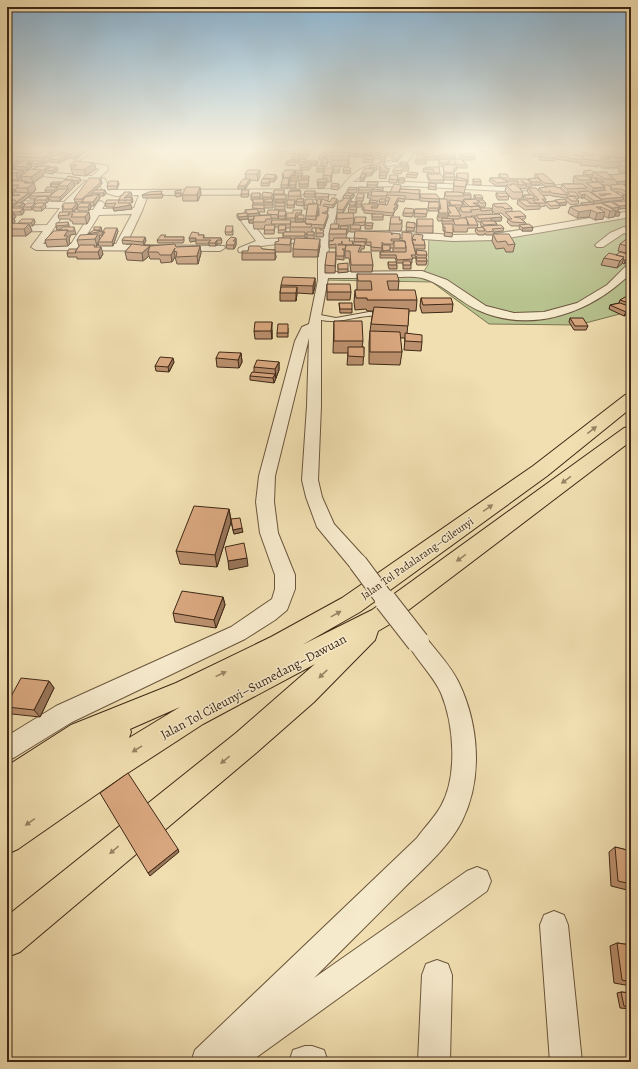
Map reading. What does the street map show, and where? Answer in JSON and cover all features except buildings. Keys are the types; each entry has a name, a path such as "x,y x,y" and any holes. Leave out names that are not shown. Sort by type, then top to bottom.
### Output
{"highway":[{"name":"Jalan Tol Padalarang–Cileunyi","path":"186,692 280,645 351,605 540,471 631,399"},
{"path":"7,939 246,743 304,692 381,617 631,432"},
{"name":"Jalan Tol Cileunyi–Sumedang–Dawuan","path":"7,838 112,765 192,715 381,617"},
{"path":"7,784 81,735 186,692"},
{"path":"7,803 99,743 186,692"}],"street":[{"path":"71,200 36,247 220,248"},
{"path":"74,248 104,200"},
{"path":"120,247 142,200"},
{"path":"207,1062 426,847 452,813 464,772 464,744 460,718 450,688 418,642 358,563 326,526 314,497 310,480 314,406 314,321 323,277 323,243 336,200"},
{"path":"7,204 66,205"},
{"path":"60,213 138,211"},
{"path":"243,250 250,245 263,243 375,234 453,238 496,237 631,214"},
{"path":"246,221 263,243"},
{"path":"7,229 49,228"},
{"path":"600,245 613,235 629,230"},
{"path":"323,277 429,276 443,282 482,308 498,314 514,317 545,316 581,305 611,286 631,267"},
{"path":"413,276 434,283 479,313 497,319 520,323 549,320 580,313 621,290 631,280"},
{"path":"7,749 64,714 238,633 268,614 280,604 285,589 285,575 269,533 265,502 267,476 301,341 306,330 314,321"},
{"path":"222,1062 477,881"},
{"path":"554,925 566,1062"},
{"path":"434,1062 437,975"},
{"path":"305,1062 312,1062"}],"lane":[{"path":"314,321 336,320 369,314 391,315"}],"green space":[{"path":"631,212 631,311 578,325 489,324 432,282 323,280 323,275 422,274 428,265 429,237 449,238 593,221"}]}
